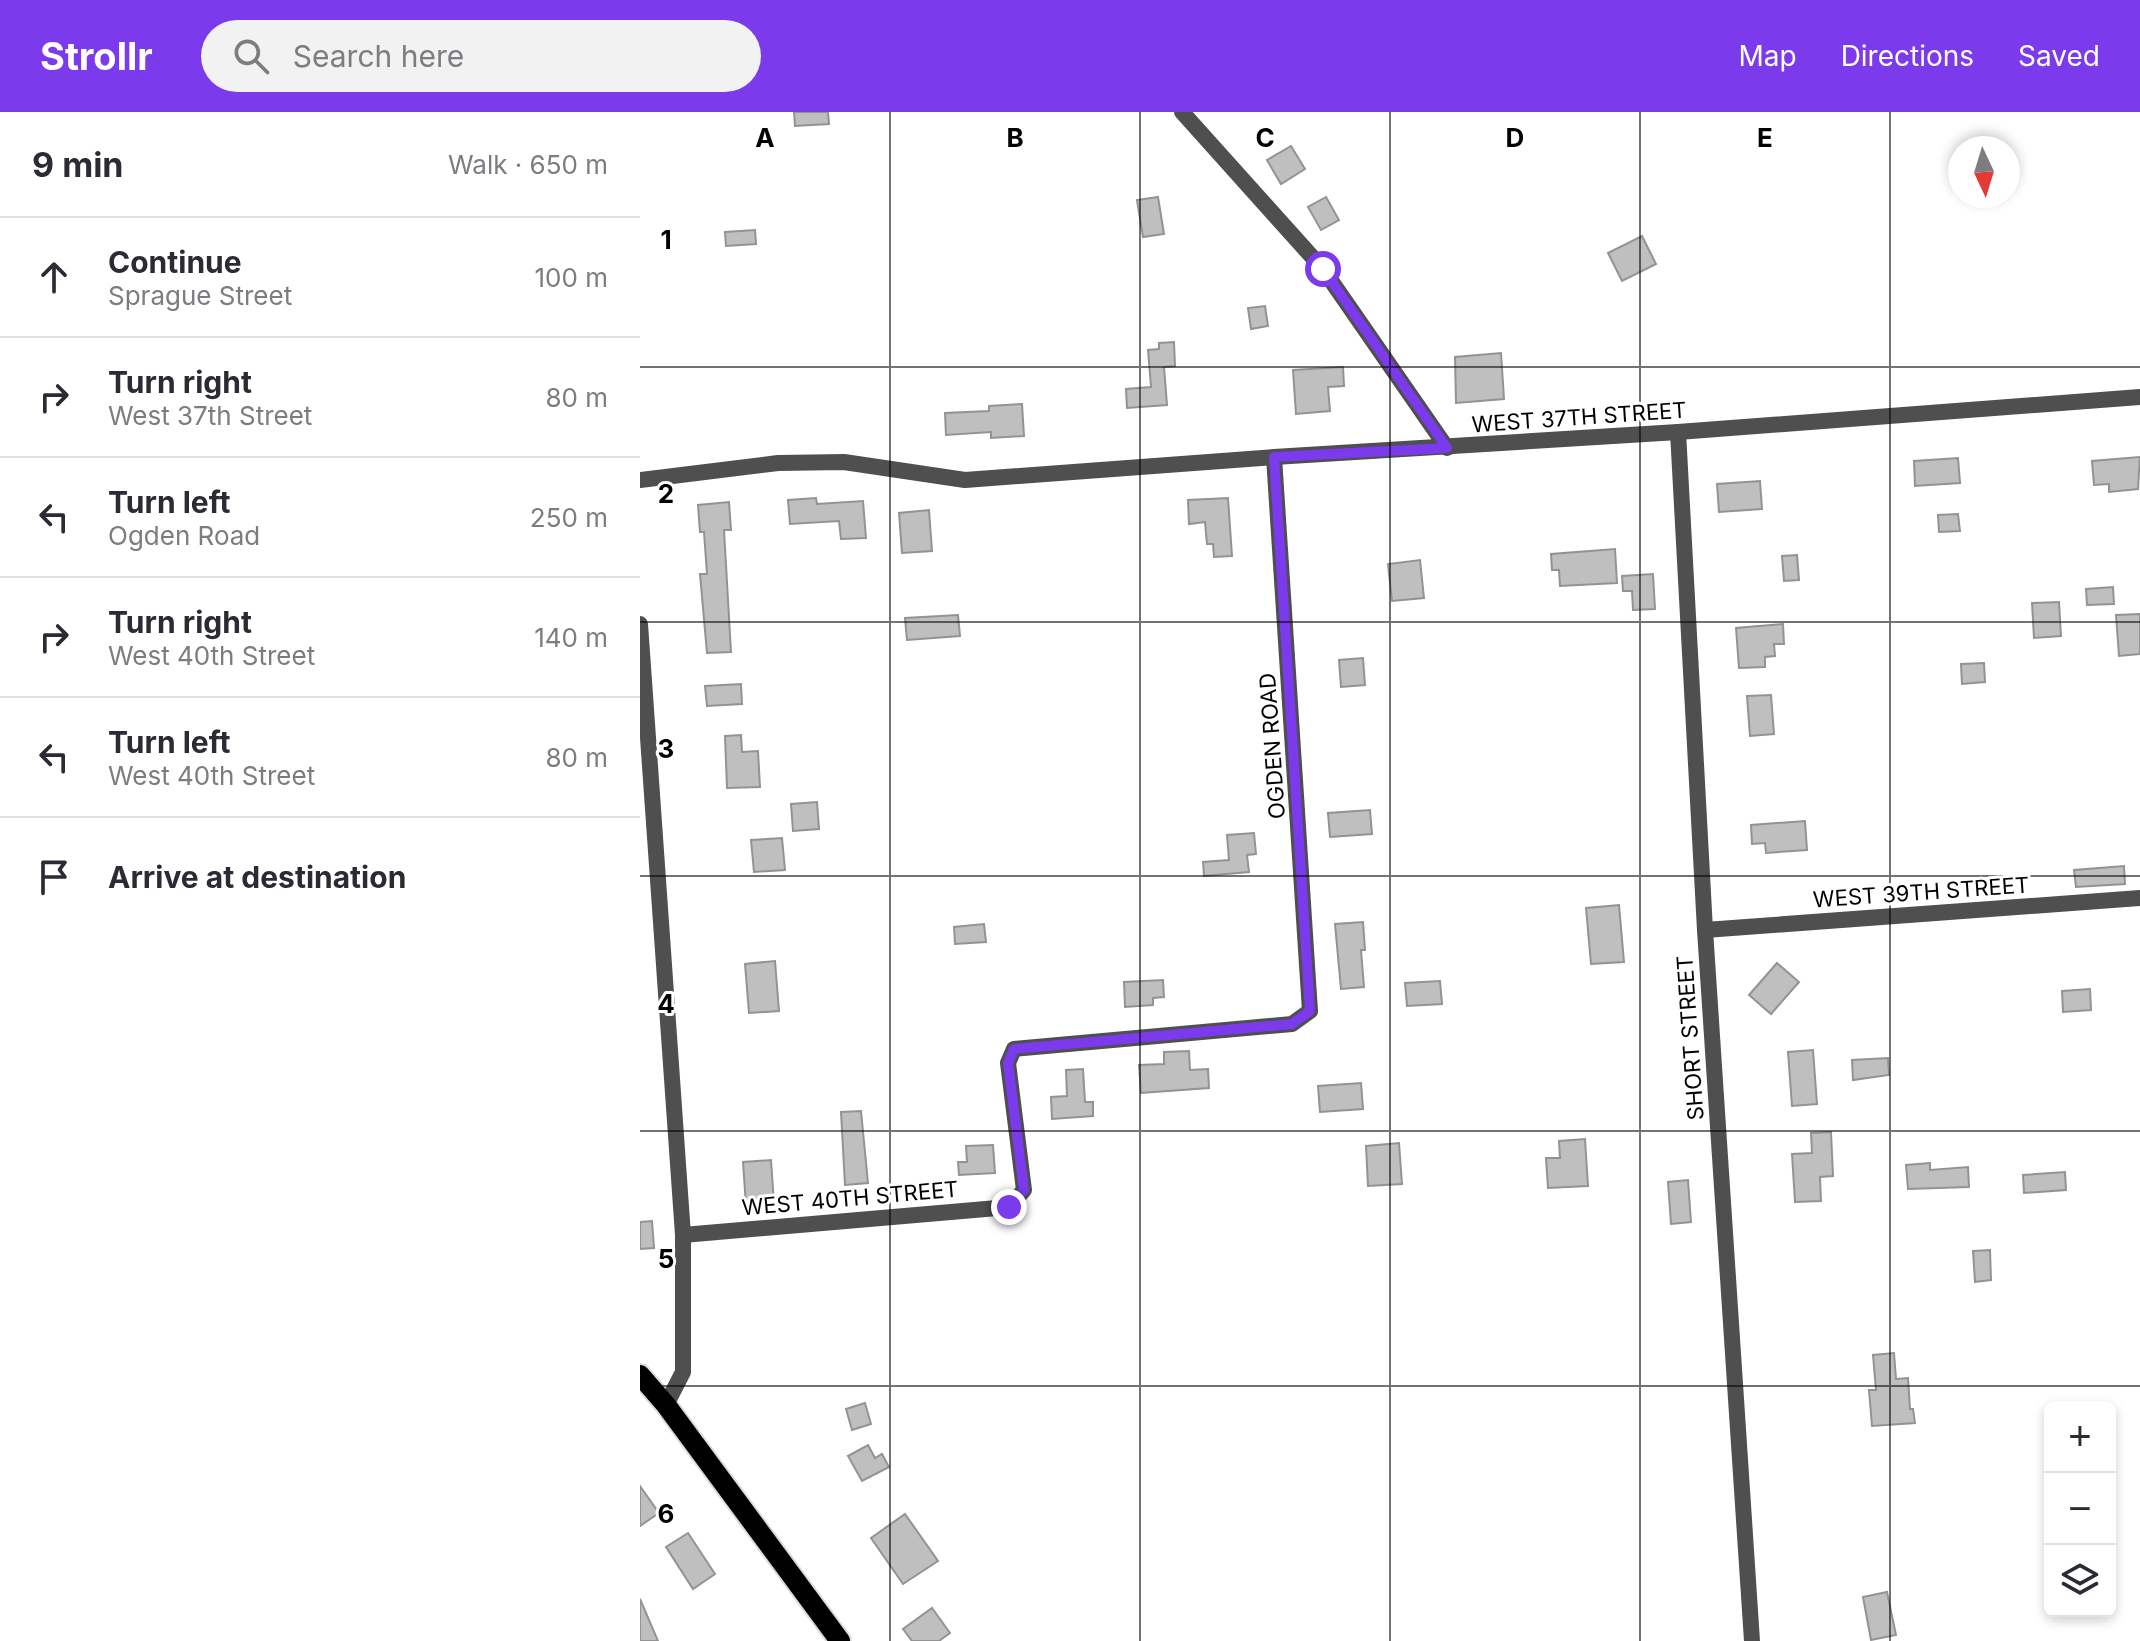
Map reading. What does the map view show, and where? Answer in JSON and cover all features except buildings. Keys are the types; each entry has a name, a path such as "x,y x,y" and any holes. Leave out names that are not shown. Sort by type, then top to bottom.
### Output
{"main road":[{"path":"640,1375 666,1405 840,1641"}],"street":[{"path":"1182,112 1323,269 1447,448"},
{"name":"WEST 37TH STREET","path":"640,480 778,463 844,462 965,480 2140,397"},
{"name":"SHORT STREET","path":"1678,432 1705,930 1752,1641"},
{"name":"OGDEN ROAD","path":"1274,457 1310,1011 1292,1024"},
{"path":"640,624 683,1235 683,1372 666,1405"},
{"name":"WEST 39TH STREET","path":"1705,930 2140,898"},
{"name":"WEST 40TH STREET","path":"683,1235 1009,1207 1024,1190 1008,1063 1014,1049 1292,1024"}],"route":[{"path":"1009,1207 1024,1190 1008,1063 1014,1049 1292,1024 1310,1011 1274,457 1447,448 1323,269"}]}
